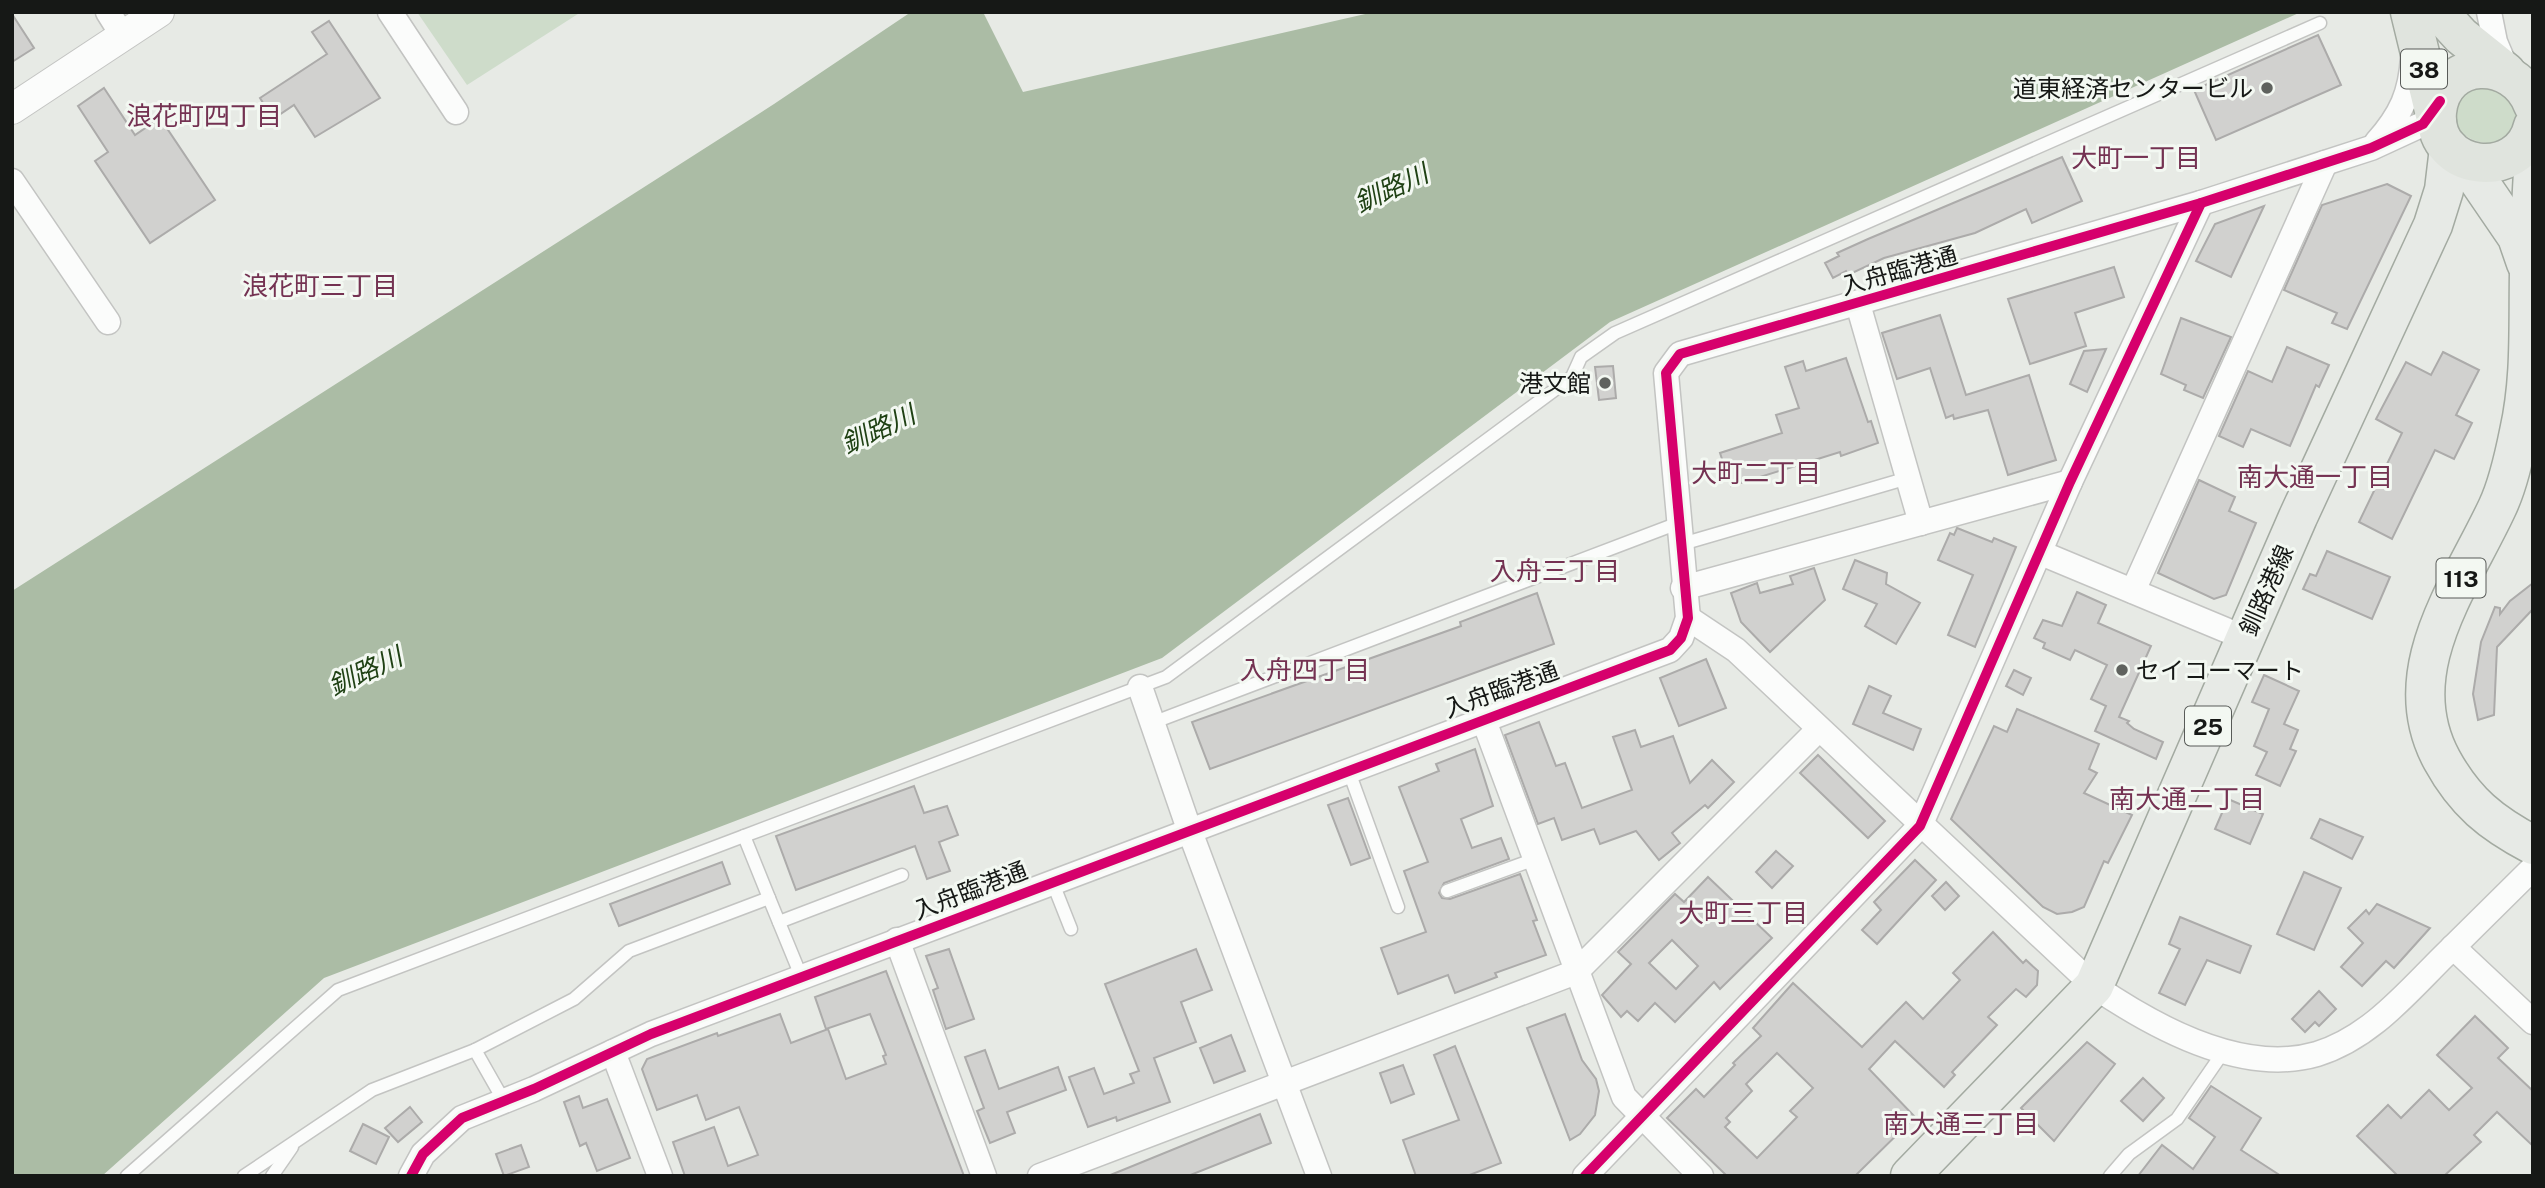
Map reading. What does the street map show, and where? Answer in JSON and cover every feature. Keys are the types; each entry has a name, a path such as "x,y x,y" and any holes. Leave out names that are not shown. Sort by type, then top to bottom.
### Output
{"highway":[{"name":"38","path":"2448,19 2520,84"},
{"name":"38","path":"2448,19 2450,133"},
{"name":"38","path":"2450,133 2451,82 2470,71 2492,68 2520,84"},
{"path":"2450,133 2481,165 2496,164 2526,148"}],"main road":[{"name":"釧路港線","path":"1910,1176 2094,986 2245,638 2433,225 2444,190 2450,133"},
{"name":"113","path":"2450,133 2517,237 2529,271"},
{"name":"113","path":"2526,148 2529,271 2526,400 2498,506 2441,618 2429,656 2425,695 2428,734 2451,778 2479,812 2533,845"}],"street":[{"path":"12,109 116,24 159,12"},
{"path":"390,12 456,112"},
{"path":"2371,148 2397,120 2407,101 2412,79 2448,19"},
{"path":"2371,148 2450,133"},
{"name":"入舟臨港通","path":"411,1176 423,1154 462,1118 651,1034 1483,718 1670,650 1681,638 1688,618 1683,588 1681,533 1666,373 1680,354 2201,203 2371,148"},
{"path":"2133,592 2325,163"},
{"path":"12,181 108,322"},
{"path":"1585,1176 1920,826 2070,482 2201,203"},
{"path":"1858,304 1921,523"},
{"path":"1683,588 2070,482"},
{"path":"2041,553 2245,638"},
{"path":"1688,618 1736,650 1920,826 2094,986 2119,1003 2185,1037 2224,1051 2285,1059 2316,1054 2348,1041 2381,1019 2533,868"},
{"path":"1140,687 1189,830 1319,1176"},
{"path":"1483,718 1624,1097 1701,1176"},
{"path":"1040,1176 1576,972 1819,729"},
{"path":"897,940 984,1176"},
{"path":"2453,947 2533,1022"},
{"path":"613,1052 660,1176"}],"lane":[{"path":"127,1176 338,990 1166,677 1572,377 1581,357 1615,333 2320,23"},
{"path":"1152,723 1681,533 1908,478"},
{"path":"1348,769 1398,907"},
{"path":"744,836 801,976"},
{"path":"1447,891 1535,859"},
{"path":"779,922 902,875"},
{"path":"1052,881 1071,929"},
{"path":"244,1176 372,1090 475,1050 574,999 629,951 768,898"},
{"path":"475,1050 504,1101"},
{"path":"2110,1176 2129,1154 2177,1119 2224,1051"},
{"path":"272,1176 296,1141"}],"shaded area":[{"path":"417,12 581,12 467,85"},
{"path":"2472,85 2512,91 2520,121 2498,144 2472,139 2458,127 2458,108"}],"water":[{"name":"釧路川","path":"911,12 983,12 1023,92 1374,12 2301,12 1610,322 1162,658 324,978 102,1176 12,1176 12,591 774,104"}],"building":[{"path":"12,14 34,48 12,62"},
{"path":"329,21 380,98 315,137 294,105 273,119 260,98 327,54 312,32"},
{"name":"道東経済センタービル","path":"2318,35 2341,85 2216,140 2194,90"},
{"path":"104,88 135,135 160,118 215,200 150,243 95,161 108,152 78,106"},
{"path":"2062,157 2082,201 2032,223 2026,209 1975,233 1884,258 1848,275 1846,271 1833,278 1825,263 1839,256 1837,253 1868,239"},
{"path":"2387,184 2411,196 2347,329 2332,323 2337,313 2284,290 2322,205"},
{"path":"2264,206 2231,277 2196,261 2215,224"},
{"path":"2114,267 2124,297 2075,313 2086,346 2030,364 2008,299"},
{"path":"1940,315 1966,395 2029,375 2056,460 2008,475 1988,410 1954,419 1953,415 1946,418 1930,368 1897,379 1882,333"},
{"path":"2181,318 2231,337 2203,398 2184,390 2186,385 2161,374"},
{"path":"2287,347 2329,365 2319,387 2316,385 2290,446 2251,429 2243,447 2219,436 2248,371 2272,382"},
{"path":"2106,349 2087,392 2070,384 2084,351"},
{"path":"2443,352 2479,370 2456,415 2472,423 2454,459 2435,450 2392,539 2359,522 2402,433 2376,419 2406,362 2431,375"},
{"path":"1846,358 1878,443 1731,486 1720,453 1782,433 1776,415 1799,408 1785,367 1803,361 1806,371"},
{"name":"港文館","path":"1613,366 1616,398 1599,400 1595,367"},
{"path":"2199,480 2235,497 2229,511 2256,523 2226,595 2214,599 2158,573"},
{"path":"1957,528 1992,542 1994,538 2016,547 1975,647 1948,635 1973,575 1938,560 1950,533 1954,535"},
{"path":"2327,551 2390,577 2372,619 2303,589 2310,574 2316,576"},
{"path":"1855,560 1887,573 1886,584 1920,603 1896,644 1865,626 1877,604 1843,589"},
{"path":"1814,568 1825,600 1770,652 1741,622 1731,593 1757,583 1760,593 1793,584 1790,576"},
{"path":"2533,583 2533,609 2497,647 2494,715 2478,720 2473,694 2481,642 2495,607 2500,608 2500,614 2510,601"},
{"path":"2077,592 2106,605 2098,623 2151,646 2119,717 2129,721 2127,723 2134,729 2163,742 2156,759 2095,731 2106,706 2091,699 2107,665 2075,650 2070,660 2043,648 2045,643 2034,638 2043,620 2062,626"},
{"path":"1537,593 1554,644 1210,769 1192,722 1461,626 1460,622"},
{"path":"1706,659 1726,708 1679,726 1660,678"},
{"path":"2014,670 2031,678 2023,695 2006,686"},
{"path":"2264,675 2299,691 2284,724 2298,730 2290,749 2296,751 2280,786 2256,775 2267,752 2254,746 2269,709 2252,702"},
{"path":"1869,686 1891,696 1883,713 1921,729 1913,750 1853,724"},
{"path":"2017,709 2099,744 2089,769 2097,773 2084,793 2132,815 2108,863 2104,861 2084,907 2072,912 2057,914 2043,907 1951,819 1994,726 2007,732"},
{"path":"1539,722 1556,766 1565,763 1582,808 1632,790 1613,737 1635,730 1641,747 1673,736 1690,783 1712,760 1734,782 1708,808 1705,805 1672,833 1680,843 1659,860 1636,831 1600,844 1594,829 1562,840 1554,818 1538,824 1505,735"},
{"path":"1475,749 1493,806 1461,819 1472,848 1501,838 1509,859 1444,883 1439,893 1442,898 1450,899 1520,874 1537,920 1533,921 1546,955 1495,973 1497,977 1455,993 1448,975 1398,994 1381,948 1426,932 1404,871 1428,862 1399,787 1439,771 1436,764"},
{"path":"1818,755 1885,821 1868,838 1800,773"},
{"path":"914,786 924,813 947,806 958,835 939,842 950,871 927,879 915,846 796,890 776,836"},
{"path":"1348,798 1370,858 1351,865 1328,805"},
{"path":"2228,799 2263,814 2250,844 2215,829"},
{"path":"2320,819 2363,837 2352,859 2311,838"},
{"path":"1776,851 1793,866 1772,888 1756,872"},
{"path":"1915,860 1936,880 1877,944 1862,930 1881,910 1874,902"},
{"path":"722,862 730,884 619,926 610,904"},
{"path":"2304,872 2341,888 2314,950 2277,934"},
{"path":"1708,877 1772,938 1720,989 1714,982 1675,1022 1655,1003 1638,1021 1627,1011 1621,1017 1602,995 1631,964 1618,952 1675,894 1684,902","holes":["1672,940 1698,966 1676,989 1649,963"]},
{"path":"1946,882 1959,896 1945,910 1932,896"},
{"path":"2377,904 2430,928 2394,968 2386,961 2362,986 2341,967 2363,943 2348,928 2366,910 2369,914"},
{"path":"2180,917 2251,946 2240,973 2207,960 2185,1005 2159,993 2180,949 2169,944"},
{"path":"1993,932 2023,963 2026,960 2038,971 2037,985 2026,997 2016,989 1988,1017 1997,1025 1952,1072 1955,1075 1944,1087 1895,1041 1869,1069 1915,1117 1855,1176 1727,1176 1667,1118 1696,1089 1704,1097 1735,1065 1733,1063 1761,1036 1753,1028 1793,983 1862,1047 1906,1002 1923,1019 1960,980 1953,973","holes":["1777,1053 1813,1088 1790,1111 1797,1117 1757,1158 1725,1127 1730,1122 1726,1118 1752,1091 1746,1084"]},
{"path":"949,949 974,1019 946,1029 933,990 938,988 926,956"},
{"path":"1196,949 1212,990 1181,1002 1196,1042 1154,1058 1170,1102 1117,1121 1116,1117 1088,1127 1069,1077 1094,1068 1104,1094 1134,1083 1130,1074 1139,1071 1105,984"},
{"path":"886,971 964,1176 685,1176 673,1142 714,1127 728,1166 758,1155 739,1107 706,1120 697,1095 657,1110 642,1069 647,1059 717,1033 718,1036 780,1014 791,1043 828,1029 846,1079 886,1064 883,1056 886,1055 870,1014 826,1029 815,997"},
{"path":"2319,991 2336,1009 2319,1026 2315,1022 2305,1032 2292,1019"},
{"path":"1565,1014 1582,1060 1596,1079 1599,1091 1595,1115 1580,1134 1570,1140 1527,1028"},
{"path":"2475,1016 2508,1048 2498,1058 2533,1091 2533,1146 2497,1112 2474,1135 2481,1142 2444,1176 2398,1176 2357,1136 2388,1105 2401,1118 2429,1090 2449,1110 2472,1088 2437,1055"},
{"path":"1231,1035 1245,1071 1214,1083 1200,1048"},
{"path":"2087,1042 2115,1064 2054,1141 2021,1108"},
{"path":"1455,1046 1501,1163 1467,1176 1416,1176 1403,1140 1459,1120 1434,1055"},
{"path":"985,1050 999,1089 1058,1067 1066,1090 1007,1112 1015,1133 990,1143 977,1111 984,1108 965,1057"},
{"path":"1403,1065 1414,1094 1391,1103 1380,1073"},
{"path":"2143,1078 2164,1098 2143,1121 2121,1101"},
{"path":"2211,1086 2261,1118 2241,1150 2281,1176 2138,1176 2162,1145 2193,1169 2215,1137 2189,1118"},
{"path":"579,1096 583,1108 607,1099 630,1158 597,1171 586,1143 580,1146 564,1102"},
{"path":"410,1107 422,1122 398,1142 385,1128"},
{"path":"1260,1114 1271,1143 1188,1176 1108,1176"},
{"path":"363,1124 389,1137 376,1164 350,1151"},
{"path":"521,1145 529,1167 504,1176 496,1154"}],"cycle path":[{"path":"411,1176 423,1154 462,1118 534,1089 651,1034 1670,650 1681,638 1688,618 1666,373 1680,354 2201,203 2371,148 2423,124 2440,101"},
{"path":"1585,1176 1920,826 2070,482 2201,203"}],"place":[{"name":"道東経済センタービル","path":"2267,88"},
{"name":"港文館","path":"1605,383"},
{"name":"セイコーマート","path":"2122,670"}],"district":[{"name":"浪花町四丁目","path":"204,115"},
{"name":"大町一丁目","path":"2136,157"},
{"name":"浪花町三丁目","path":"320,285"},
{"name":"大町二丁目","path":"1756,472"},
{"name":"南大通一丁目","path":"2315,476"},
{"name":"入舟三丁目","path":"1555,570"},
{"name":"入舟四丁目","path":"1305,669"},
{"name":"南大通二丁目","path":"2187,798"},
{"name":"大町三丁目","path":"1743,912"},
{"name":"南大通三丁目","path":"1961,1123"}]}
